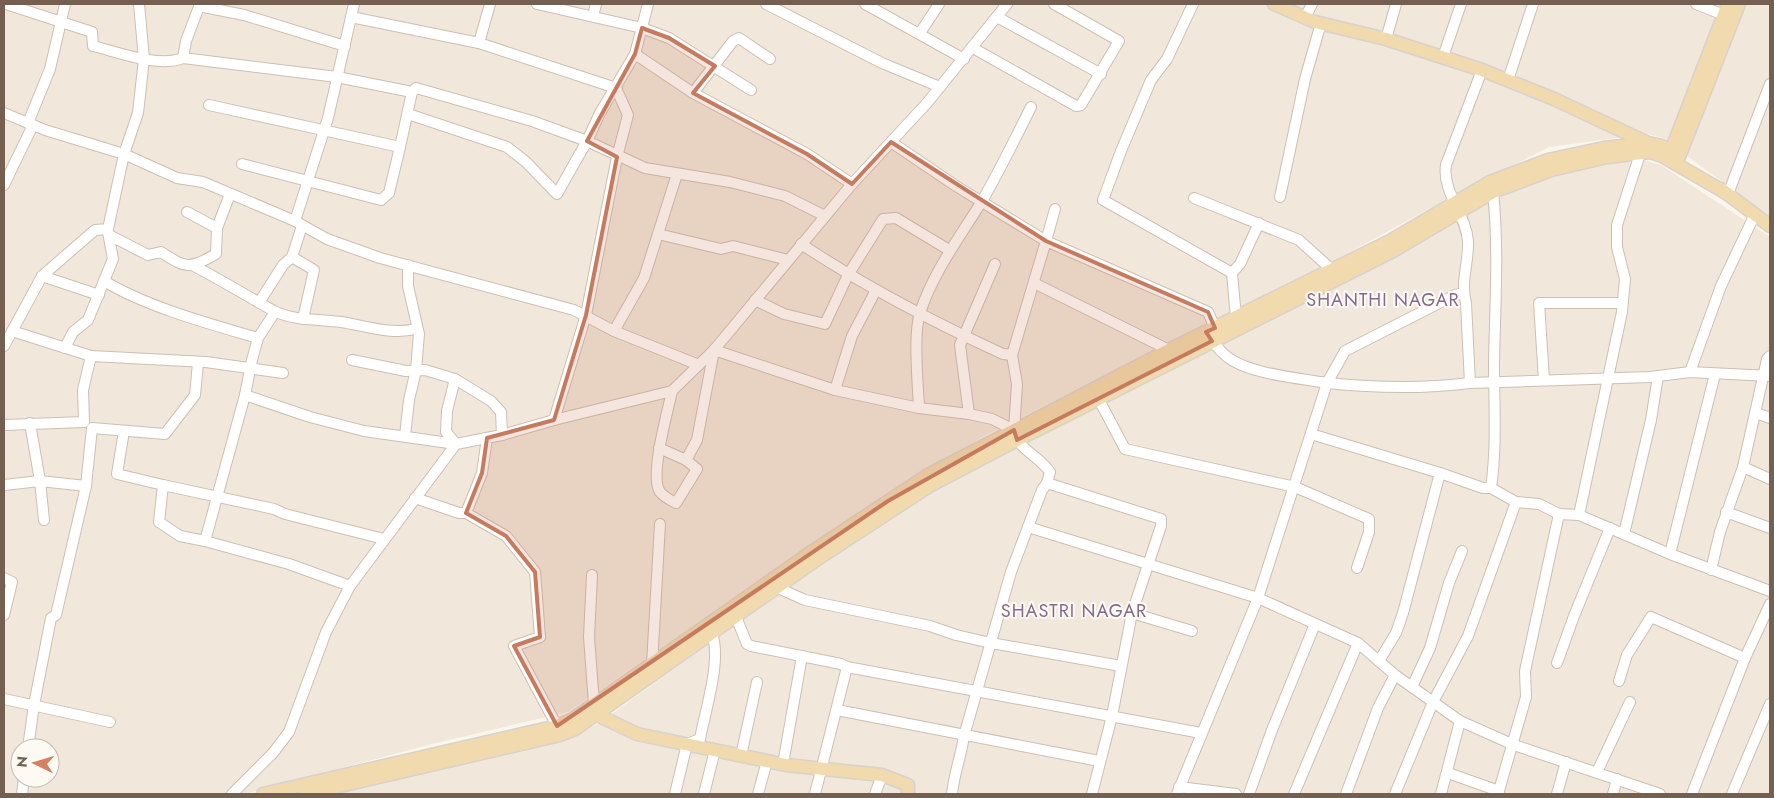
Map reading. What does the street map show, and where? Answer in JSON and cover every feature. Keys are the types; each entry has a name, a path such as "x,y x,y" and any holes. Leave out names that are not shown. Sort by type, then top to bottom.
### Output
{"main road":[{"path":"1274,4 1305,18 1386,39 1482,70 1625,131 1675,154 1770,226"},
{"path":"1675,154 1739,4"},
{"path":"1675,154 1726,9"},
{"path":"263,794 557,726 592,709 712,634 931,485 1015,435 1169,350 1211,334 1393,251 1458,207 1490,182 1548,160 1604,148 1648,143"},
{"path":"305,794 560,735 576,728 592,709 652,664 814,550 928,476 1098,398 1236,318 1458,207 1493,192 1551,170 1607,157 1650,152 1662,156 1728,194"},
{"path":"592,709 637,734 783,764 882,776 908,784 908,794"}],"street":[{"path":"6,4 92,32 93,46 144,59 176,60 183,58 338,78 412,92"},
{"path":"4,185 30,124 50,69 65,4"},
{"path":"65,348 73,332 88,320 113,259 108,232 124,154 138,113 144,59 139,4"},
{"path":"260,301 283,265 292,257 308,181 338,78 354,4"},
{"path":"479,43 490,4"},
{"path":"537,4 642,28 668,38 751,90"},
{"path":"593,16 596,4"},
{"path":"408,114 508,147 526,162 557,194 587,142 600,113 635,54 648,4"},
{"path":"766,4 882,63 940,87"},
{"path":"865,4 964,58"},
{"path":"920,33 939,4"},
{"path":"245,395 310,417 364,431 456,444 502,435 554,420 672,392 714,350 801,244 852,184 940,87 1008,4"},
{"path":"973,48 1076,106 1083,103 1119,41 1054,4"},
{"path":"1193,4 1167,58 1151,80 1103,200 1232,273"},
{"path":"1305,18 1312,4"},
{"path":"1386,39 1396,4"},
{"path":"1442,57 1461,4"},
{"path":"1508,80 1534,4"},
{"path":"1696,4 1726,9"},
{"path":"183,58 186,41 200,5 244,15 345,46"},
{"path":"351,17 479,43 616,88 628,116 617,157 586,315 554,420"},
{"path":"997,17 1101,74"},
{"path":"1280,197 1305,79 1321,23"},
{"path":"693,93 733,41 739,38 770,59"},
{"path":"635,54 693,93 807,154 852,184"},
{"path":"1470,383 1464,293 1468,241 1458,207 1444,178 1446,165 1482,70"},
{"path":"1728,194 1770,84"},
{"path":"242,164 381,200 389,193 412,92 416,88 532,121 587,142 645,168 730,182 785,196 825,216"},
{"path":"209,105 400,147"},
{"path":"919,408 917,356 919,315 949,250 981,202 1006,158 1031,107"},
{"path":"4,113 30,124 124,154 177,178 203,182 298,223 327,239 380,258 489,286 586,315 614,331 699,365"},
{"path":"891,142 981,202 1046,241 1208,312 1211,334 1225,356 1245,366 1327,383 1371,387 1442,386 1470,383 1658,376 1690,372 1768,376"},
{"path":"1579,515 1622,303 1625,279 1617,247 1617,225 1640,154"},
{"path":"614,331 644,278 677,174"},
{"path":"1491,488 1496,452 1494,382 1496,224 1493,192"},
{"path":"194,266 216,254 217,228 230,194"},
{"path":"1194,198 1299,240 1332,270"},
{"path":"1015,435 1017,384 1012,355 1055,209"},
{"path":"187,212 217,228"},
{"path":"1690,372 1720,286 1755,214"},
{"path":"755,300 784,314 826,324 848,275 883,219 896,218 949,250"},
{"path":"1236,318 1232,273 1240,264 1259,223"},
{"path":"4,346 42,276 94,230 108,232 148,255 161,252 179,263 194,266 260,301 275,312 303,319 340,322 378,330 408,331 416,329"},
{"path":"658,234 721,250 733,246 788,260"},
{"path":"801,244 848,275 919,315 1003,354 1012,355"},
{"path":"292,257 314,270 303,319"},
{"path":"969,414 960,345 995,264"},
{"path":"405,436 409,400 416,370 419,334 416,329 408,286 408,265"},
{"path":"42,276 98,295"},
{"path":"104,282 122,292 200,321 258,338"},
{"path":"1034,283 1169,350"},
{"path":"836,390 852,336 876,290"},
{"path":"1236,794 1178,791 1258,598 1327,383 1344,351 1455,295 1464,293"},
{"path":"1544,380 1539,304 1622,303"},
{"path":"204,541 245,395 258,338 275,312"},
{"path":"12,332 91,356 198,363 283,373"},
{"path":"714,350 836,390 919,408 969,414 992,419 1015,435 1044,462 1050,472 1011,572 964,736 960,759 954,772 952,794"},
{"path":"686,460 697,440 714,350"},
{"path":"29,738 51,618 56,615 86,486 88,425 83,390 91,356"},
{"path":"1712,570 1726,512 1743,467 1756,412 1768,376 1768,359 1770,356"},
{"path":"352,360 406,371 425,370 455,379 491,401 501,412 502,435"},
{"path":"4,425 30,422 88,425 124,431 165,434 196,395 198,363"},
{"path":"1670,554 1715,374"},
{"path":"1624,534 1651,420 1658,376"},
{"path":"455,379 448,411 446,432 456,444"},
{"path":"659,448 686,460 697,469 676,503 660,492 658,485 659,448 672,392"},
{"path":"1098,398 1125,449 1293,487 1369,519 1369,532 1357,568"},
{"path":"1756,412 1770,418"},
{"path":"30,422 40,481 44,520"},
{"path":"124,431 117,474 274,509 285,514 384,539"},
{"path":"1310,434 1484,488 1491,488 1516,502 1539,504 1559,514 1579,515 1670,554 1770,591"},
{"path":"466,513 482,473 487,438"},
{"path":"232,794 273,753 289,732 326,632 350,586 456,444"},
{"path":"1743,467 1770,479"},
{"path":"1379,661 1396,633 1403,613 1440,473"},
{"path":"4,485 40,481 86,486"},
{"path":"1047,483 1161,519 1161,526 1132,613 1112,716 1092,794"},
{"path":"163,485 159,522 180,536 289,564 350,586"},
{"path":"414,498 459,513 466,513 506,536 535,572 540,637 514,646 557,726"},
{"path":"1395,794 1433,702 1468,636 1516,502"},
{"path":"1726,512 1770,528"},
{"path":"1448,773 1498,793 1514,745 1526,697 1525,672 1559,514"},
{"path":"652,664 660,524"},
{"path":"1028,527 1258,598 1358,643 1395,674 1460,721 1514,745 1660,794"},
{"path":"1557,663 1610,528"},
{"path":"1412,687 1430,648 1449,583 1462,551"},
{"path":"592,575 589,637 592,709"},
{"path":"4,578 12,582 4,615"},
{"path":"778,588 805,600 930,626 991,643 1121,666"},
{"path":"1692,794 1745,658 1770,604"},
{"path":"1132,613 1192,631"},
{"path":"1619,681 1627,655 1651,616 1745,658"},
{"path":"736,617 747,644 842,664 847,667 1201,732"},
{"path":"1250,794 1272,730 1315,624"},
{"path":"675,794 687,744 700,739 716,644 712,634"},
{"path":"1294,794 1358,643"},
{"path":"783,764 802,656"},
{"path":"815,794 823,769 847,667"},
{"path":"1346,794 1378,708 1395,674"},
{"path":"741,756 757,682"},
{"path":"4,699 110,722"},
{"path":"1597,772 1630,702"},
{"path":"1732,794 1770,704"},
{"path":"837,710 1100,761"},
{"path":"1441,794 1460,721"},
{"path":"704,794 715,750"},
{"path":"758,794 768,761"},
{"path":"1557,794 1566,762"},
{"path":"875,794 882,776"},
{"path":"1613,794 1617,778"}],"highlighted area":[{"path":"642,28 669,38 715,66 693,93 807,154 852,184 891,142 1046,241 1208,312 1215,328 1206,332 1212,341 1017,440 1014,430 888,501 557,726 514,646 540,637 535,572 506,536 466,513 482,473 487,438 554,420 586,315 617,157 587,141 635,54"}],"shaded area":[{"path":"4,4 1720,4 1670,140 1647,134 1549,147 1460,192 1328,264 984,436 842,523 568,712 432,744 245,794 4,794"},
{"path":"1744,4 1770,4 1770,217 1687,156"},
{"path":"1620,160 1644,160 1661,165 1770,237 1770,794 337,794 561,740 598,724 845,545 976,465 1441,226 1545,176"}],"district":[{"name":"SHANTHI NAGAR","path":"1383,300"},
{"name":"SHASTRI NAGAR","path":"1074,611"}]}
